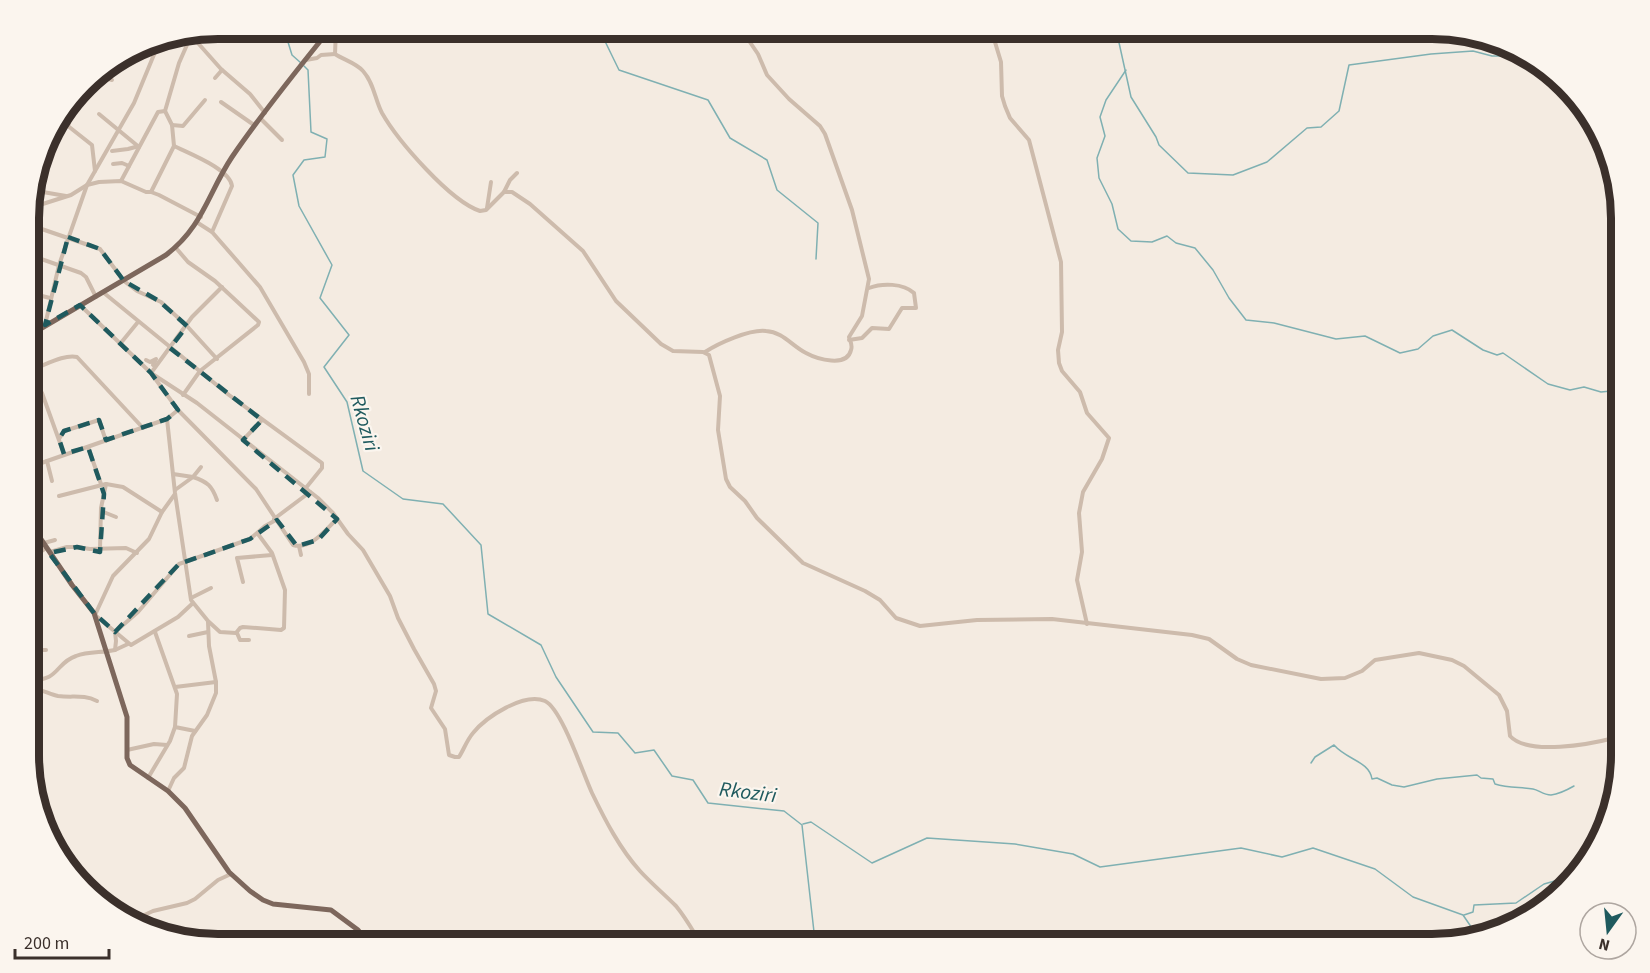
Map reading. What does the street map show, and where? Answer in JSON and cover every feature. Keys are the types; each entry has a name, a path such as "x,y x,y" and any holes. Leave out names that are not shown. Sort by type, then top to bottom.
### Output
{"main road":[{"path":"39,329 104,293 176,248 198,223 224,172 255,126 322,39"},
{"path":"39,537 94,614 127,717 127,750 130,765 168,791 188,811 231,874 250,891 267,902 290,907 331,910 361,934"}],"street":[{"path":"335,54 336,39"},
{"path":"504,192 512,192 530,204 583,251 616,301 661,344 673,351 705,352 750,333 765,330 781,335 810,355 824,359 846,358 852,347 849,340 851,334 862,316 869,280 856,222 825,134 820,126 789,99 767,75 748,39"},
{"path":"995,39 1002,62 1002,96 1010,118 1029,140 1061,262 1063,319 1059,363 1062,371 1080,392 1087,413 1109,438 1102,459 1086,484 1080,503 1083,552 1077,580 1087,624"},
{"path":"195,41 222,70 250,93 265,113"},
{"path":"151,192 174,146 172,125 165,111 179,63 188,42"},
{"path":"45,325 59,265 87,185 134,103 156,50"},
{"path":"304,62 321,54 335,54 364,72 388,123 398,138 448,190 475,209 482,211 487,209 504,192 510,180 517,173"},
{"path":"215,78 222,70"},
{"path":"106,78 111,80"},
{"path":"172,125 183,126 205,100"},
{"path":"221,102 255,126"},
{"path":"121,181 158,112 165,111"},
{"path":"99,114 139,146"},
{"path":"70,117 69,126 92,145 95,172"},
{"path":"261,119 282,140"},
{"path":"112,151 139,146"},
{"path":"174,146 224,172 231,180 232,186 212,232"},
{"path":"113,164 122,163 129,166"},
{"path":"40,205 68,196 87,185 121,181 151,192 201,217"},
{"path":"487,209 491,182"},
{"path":"42,192 68,196"},
{"path":"198,223 212,232 263,292 309,374 309,394"},
{"path":"39,228 100,249 124,281 137,291 159,301 187,326 217,359"},
{"path":"176,248 188,262 222,287 259,322 200,371 183,395"},
{"path":"39,258 83,274 96,297"},
{"path":"849,340 862,338 872,328 889,329 902,308 916,308 914,293 910,290 889,285 868,288"},
{"path":"222,287 192,317 169,348 150,364 151,373 178,410 256,489 293,544 299,546 318,540 322,532 337,519"},
{"path":"104,293 169,348 322,463 322,468 308,491 258,534 250,539 179,564 138,612 115,632"},
{"path":"39,295 50,298"},
{"path":"80,305 151,373 196,403 324,504 363,550 390,596 398,618 434,684 436,691 431,708 445,729 449,755 459,757 477,728 504,709 530,699 545,702 552,707 561,719 584,776 639,869 676,907 694,934"},
{"path":"120,344 138,322"},
{"path":"705,352 709,355 720,396 718,427 727,482 757,518 803,563 865,591 880,600 896,618 920,626 976,620 1052,619 1209,639 1237,659 1251,665 1321,679 1346,678 1375,660 1385,658 1419,653 1439,656 1464,666 1497,692 1507,711 1508,731 1512,739 1519,743 1570,747 1611,741"},
{"path":"39,367 63,358 77,357 143,428"},
{"path":"39,389 64,454"},
{"path":"39,464 167,419 178,410"},
{"path":"167,419 191,598 208,621 222,633 239,633 240,640 249,640"},
{"path":"59,439 64,431 99,420 106,441"},
{"path":"243,440 262,420"},
{"path":"88,447 100,484"},
{"path":"47,461 52,481"},
{"path":"128,644 94,614 113,576 137,554 149,539 175,492 201,467"},
{"path":"173,474 202,480 211,487 217,500"},
{"path":"100,549 101,511 106,483"},
{"path":"59,496 106,483 123,487 162,512"},
{"path":"101,511 116,518"},
{"path":"236,633 243,627 284,629 286,593 272,555 258,534"},
{"path":"39,553 55,540"},
{"path":"299,546 301,555"},
{"path":"46,548 126,548 137,554"},
{"path":"243,582 237,558 272,555"},
{"path":"191,598 211,588"},
{"path":"39,679 54,675 67,660 76,656 115,650 128,644 135,644 178,617 193,603"},
{"path":"168,791 174,778 186,766 192,736 210,710 216,693 208,621"},
{"path":"115,632 115,650"},
{"path":"148,778 175,727 178,702 175,687 155,632"},
{"path":"189,636 208,632"},
{"path":"39,650 46,650"},
{"path":"175,687 216,682"},
{"path":"39,688 56,696 83,695 97,700"},
{"path":"175,727 195,731"},
{"path":"127,750 157,743 167,745"},
{"path":"141,916 153,911 185,904 195,899 218,880 231,874"}],"highlighted area":[{"path":"68,237 100,249 124,281 159,301 187,326 170,348 262,420 243,440 337,519 318,540 297,546 277,520 250,539 179,564 115,632 94,613 49,553 77,547 100,552 104,494 88,447 64,454 59,439 64,431 99,420 106,440 167,419 178,410 151,373 80,305 45,325"}],"waterway":[{"name":"Rkoziri","path":"287,39 292,55 301,63"},
{"path":"604,39 619,70 708,100 730,138 767,160 777,190 818,223 816,259"},
{"path":"1118,39 1131,97 1159,145 1188,173 1233,175 1267,162 1307,128 1321,127 1339,111 1349,65 1473,51 1492,56 1507,56"},
{"name":"Rkoziri","path":"304,66 308,70 311,132 327,139 325,157 304,160 293,175 299,206 332,265 320,298 349,335 324,367 347,402 363,471 403,499 443,504 481,545 488,614 541,645 556,677 593,732 618,733 635,753 654,750 672,776 693,780 708,803 784,811 802,825 814,932 816,934"},
{"path":"1126,70 1106,100 1100,117 1105,136 1097,158 1099,178 1112,204 1118,229 1131,241 1152,242 1167,236 1176,243 1195,248 1213,270 1229,298 1246,320 1274,323 1336,339 1365,336 1400,353 1418,349 1433,336 1452,330 1483,350 1497,355 1503,353 1548,384 1570,390 1584,387 1601,392 1611,391"},
{"path":"1311,763 1315,757 1334,745 1367,768 1372,779 1377,778 1392,785 1404,787 1437,779 1477,775 1481,778 1493,779 1495,784 1533,789 1548,795 1560,793 1574,786"},
{"path":"803,824 811,822 872,863 927,838 1015,844 1073,854 1100,867 1241,848 1282,857 1313,848 1375,869 1413,897 1463,915 1473,929"},
{"path":"1464,915 1473,912 1474,905 1516,903 1544,884 1561,879"}]}
